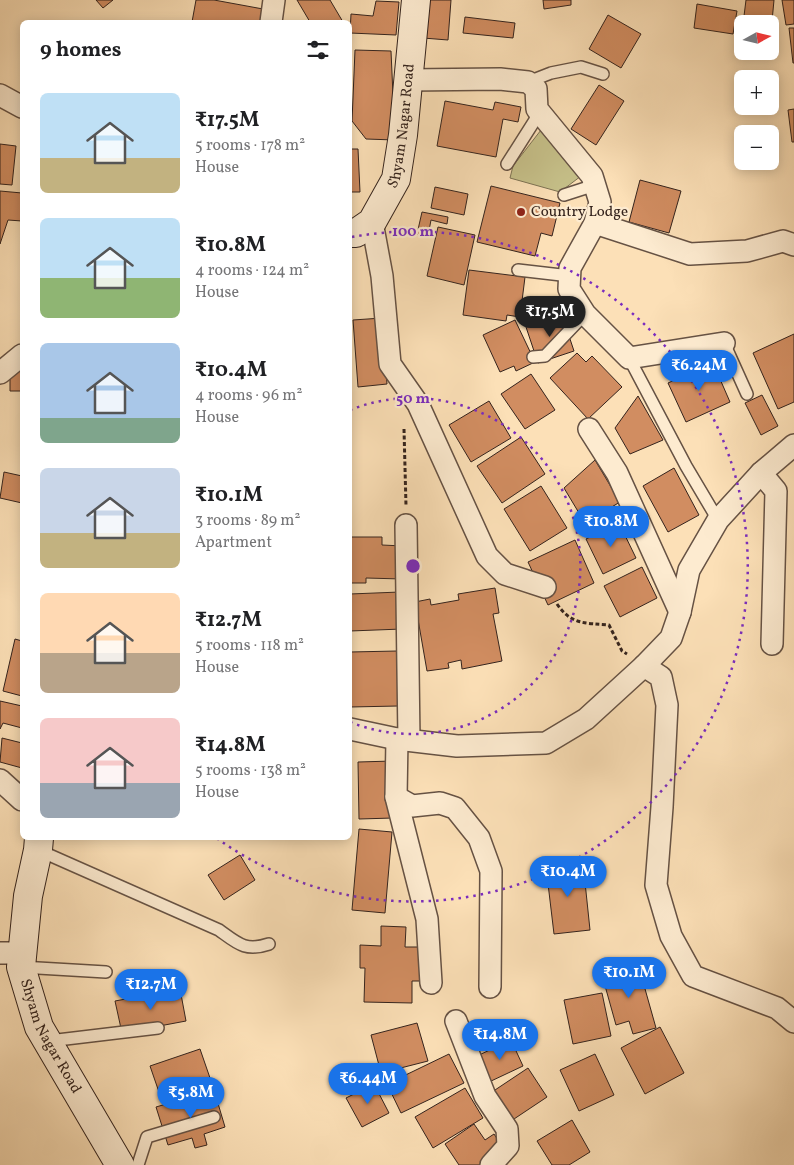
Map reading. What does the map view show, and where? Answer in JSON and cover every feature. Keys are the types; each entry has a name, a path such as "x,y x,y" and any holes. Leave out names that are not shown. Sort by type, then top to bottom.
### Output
{"street":[{"path":"271,20 274,0"},
{"name":"Shyam Nagar Road","path":"361,228 396,179 409,80 416,0"},
{"path":"409,80 500,79 528,82 536,90 536,109 592,176 600,202 595,224 570,268 569,289 585,314 629,358 724,343"},
{"path":"0,95 20,106"},
{"path":"595,224 690,254 747,251 784,241 794,245"},
{"path":"361,228 382,276 390,364 418,404 487,556 505,574 545,587"},
{"path":"0,373 20,357"},
{"path":"589,429 617,473 680,612"},
{"path":"352,729 403,740 457,746 546,743 586,719 644,666 671,638 680,612 689,570 718,520 760,473 794,445"},
{"path":"760,473 776,491 772,644"},
{"path":"406,525 403,740 396,797 428,919 430,983"},
{"path":"644,666 661,677 667,705 656,885 671,936 693,976 777,1008 794,1022"},
{"path":"0,780 20,798"},
{"path":"396,797 412,806 440,803 455,808 479,838 491,871 490,987"},
{"name":"Shyam Nagar Road","path":"38,844 14,958 39,1027 120,1165"},
{"path":"456,1021 485,1096 507,1129 508,1146 491,1165"}],"lane":[{"path":"528,82 551,73 581,67 603,74"},
{"path":"507,164 535,120 536,109"},
{"path":"564,195 595,185"},
{"path":"518,270 570,276"},
{"path":"533,357 544,356 585,314"},
{"path":"724,343 747,394"},
{"path":"629,358 686,466 718,520"},
{"path":"38,844 219,930 241,946 257,948 269,944"},
{"path":"14,958 106,972"},
{"path":"48,1042 158,1028"},
{"path":"138,1165 147,1137 214,1117"}],"path":[{"path":"404,428 406,525"},
{"path":"545,587 564,614 580,623 609,625 622,651 644,666"}],"shaded area":[{"path":"541,130 581,176 560,192 510,178 513,166"}],"building":[{"path":"96,0 113,0 103,8"},
{"path":"196,0 214,0 263,9 260,20 192,20"},
{"path":"297,0 330,0 342,20 309,20"},
{"path":"426,0 451,0 448,40 423,38"},
{"path":"543,0 571,0 571,5 544,9"},
{"path":"746,0 774,0 773,15 744,15"},
{"path":"782,0 794,0 794,24 786,25"},
{"path":"376,1 399,2 396,35 352,33 351,14 373,16"},
{"path":"697,4 737,11 736,15 734,15 733,34 694,28"},
{"path":"608,15 641,34 621,68 589,49"},
{"path":"465,17 515,23 513,38 463,33"},
{"path":"789,28 794,28 794,63 793,63"},
{"path":"355,50 391,51 395,140 366,139 352,121"},
{"path":"599,85 624,101 596,145 571,129"},
{"path":"445,101 493,110 495,102 521,107 518,122 503,119 496,157 437,146"},
{"path":"794,109 794,142 792,142 788,110"},
{"path":"0,144 16,146 12,185 0,184"},
{"path":"352,149 358,149 360,192 352,192"},
{"path":"640,180 681,191 669,233 629,222"},
{"path":"491,186 560,203 552,236 541,233 535,256 477,242"},
{"path":"435,187 468,194 464,215 431,208"},
{"path":"0,191 20,193 20,221 8,220 0,244"},
{"path":"422,212 448,217 447,224 431,220 428,236 417,234"},
{"path":"438,227 475,235 464,285 427,276"},
{"path":"469,270 525,277 520,317 507,315 506,321 463,315"},
{"path":"561,312 574,351 538,363 525,324"},
{"path":"382,318 387,384 358,387 353,320"},
{"path":"515,320 535,362 516,371 514,366 500,372 483,335"},
{"path":"794,334 794,402 778,409 753,353"},
{"path":"577,353 586,362 592,356 622,387 588,419 550,378"},
{"path":"20,362 20,391 10,391 10,369"},
{"path":"713,363 730,402 686,422 668,383"},
{"path":"531,374 555,410 525,429 501,394"},
{"path":"762,395 778,426 761,435 745,403"},
{"path":"638,396 663,440 630,454 615,428"},
{"path":"489,401 511,438 471,462 449,425"},
{"path":"521,437 545,474 502,503 477,466"},
{"path":"595,460 620,502 585,523 564,488"},
{"path":"674,468 699,515 668,532 643,486"},
{"path":"4,472 20,476 20,503 0,498"},
{"path":"541,486 567,528 530,551 504,509"},
{"path":"619,523 636,558 603,574 586,539"},
{"path":"352,537 382,537 382,545 403,546 402,579 366,578 366,583 352,583"},
{"path":"575,540 594,583 548,605 528,562"},
{"path":"642,567 657,598 620,617 604,586"},
{"path":"495,588 499,613 493,614 502,661 462,669 461,660 448,663 449,668 427,671 415,602 430,599 431,605 459,600 458,594"},
{"path":"400,592 402,629 352,631 352,594"},
{"path":"15,639 20,640 20,695 3,691"},
{"path":"397,651 398,706 352,707 352,652"},
{"path":"0,701 20,706 20,727 3,723 0,729"},
{"path":"2,738 20,742 20,767 0,762"},
{"path":"393,761 393,818 359,819 358,762"},
{"path":"359,829 392,832 385,913 352,910"},
{"path":"240,855 255,880 224,900 208,875"},
{"path":"583,863 590,930 554,934 546,867"},
{"path":"381,926 406,927 405,947 425,947 425,981 412,981 412,1003 364,1002 365,968 360,968 360,945 381,946"},
{"path":"638,964 656,1028 633,1034 629,1021 616,1025 602,975"},
{"path":"180,989 186,1021 122,1033 115,1001"},
{"path":"602,993 611,1036 573,1044 564,1000"},
{"path":"417,1023 428,1061 381,1073 371,1035"},
{"path":"660,1027 684,1073 645,1094 621,1048"},
{"path":"511,1040 523,1066 489,1082 477,1056"},
{"path":"200,1049 210,1078 160,1095 150,1066"},
{"path":"449,1054 464,1083 401,1113 387,1084"},
{"path":"595,1054 614,1095 579,1111 560,1070"},
{"path":"528,1068 547,1097 511,1121 492,1092"},
{"path":"374,1084 389,1113 362,1127 346,1098"},
{"path":"465,1088 483,1118 433,1148 415,1117"},
{"path":"214,1090 225,1127 204,1134 207,1145 195,1148 192,1138 168,1145 156,1107"},
{"path":"572,1120 590,1152 569,1165 552,1165 537,1141"},
{"path":"474,1124 485,1140 494,1134 504,1149 481,1165 459,1165 445,1144"}],"place":[{"name":"Country Lodge","path":"521,212"}]}
